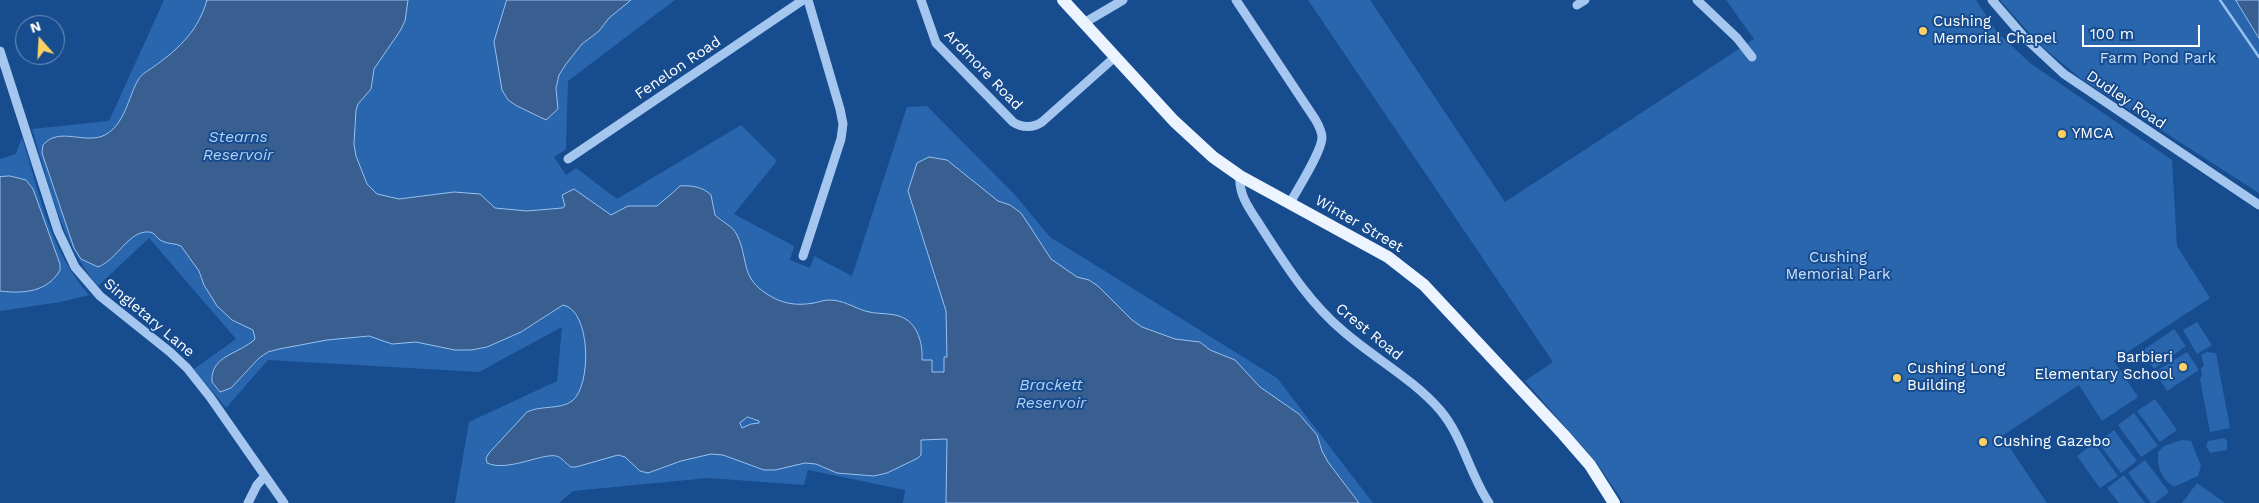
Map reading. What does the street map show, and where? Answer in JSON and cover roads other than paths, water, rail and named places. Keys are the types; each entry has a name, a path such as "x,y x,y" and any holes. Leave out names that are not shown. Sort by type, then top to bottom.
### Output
{"main road":[{"name":"Winter Street","path":"1063,0 1188,135 1213,157 1240,176 1382,254 1424,285 1563,434 1594,472 1614,503"}],"street":[{"name":"Fenelon Road","path":"568,159 803,0"},
{"path":"802,256 841,139 843,124 808,0"},
{"name":"Ardmore Road","path":"921,0 936,43 1014,122 1022,126 1033,126 1042,122 1115,57"},
{"path":"1084,23 1124,0"},
{"path":"1236,0 1321,131 1322,138 1318,152 1290,203"},
{"path":"1697,0 1737,38 1752,57"},
{"name":"Dudley Road","path":"1992,0 2024,37 2064,74 2259,205"},
{"name":"Singletary Lane","path":"0,51 58,231 75,267 100,296 187,368 210,397 284,503"},
{"name":"Crest Road","path":"1240,176 1242,195 1300,285 1324,313 1343,331 1418,389 1438,408 1453,428 1474,478 1489,503"},
{"path":"248,503 257,485 265,476"}],"water":[{"name":"Stearns Reservoir","path":"207,0 408,0 405,21 374,69 371,89 358,104 356,110 354,144 356,156 367,184 377,194 399,199 454,192 480,194 495,208 527,211 562,208 565,206 562,195 574,189 611,215 628,206 657,206 680,186 701,188 711,195 715,215 735,232 741,244 746,268 758,288 778,300 789,303 807,304 834,300 869,312 903,317 909,321 917,332 920,339 922,360 932,360 932,372 944,372 944,357 947,357 946,311 908,191 917,163 929,157 947,160 998,201 1010,205 1021,213 1051,259 1077,277 1089,280 1098,286 1132,320 1142,327 1175,339 1200,342 1210,350 1235,360 1260,387 1299,414 1317,435 1328,462 1359,503 946,503 947,439 921,440 921,455 918,458 887,473 874,476 837,473 816,464 805,463 775,470 764,470 723,455 711,454 681,461 648,473 640,471 625,457 618,455 576,467 571,467 559,457 553,456 516,464 496,465 487,463 486,458 489,453 527,412 562,406 572,401 579,393 583,380 586,349 579,320 572,310 563,305 521,332 487,347 471,350 455,350 416,342 392,344 369,336 327,340 279,349 268,352 259,358 231,388 220,392 212,382 216,366 221,360 255,339 253,330 232,320 217,306 204,285 199,271 181,246 164,242 151,232 135,236 98,267 81,259 74,248 42,153 43,145 57,137 97,138 112,130 122,118 140,78 181,45 194,29","holes":["748,417 759,421 759,423 742,428 740,423"]},
{"path":"507,0 631,0 609,18 599,31 582,44 566,64 559,75 556,88 558,109 546,120 508,100 502,90 494,42"},
{"path":"2236,0 2259,0 2259,38"},
{"path":"10,176 26,180 33,189 60,264 60,270 49,283 34,290 0,291 0,177"}],"waterway":[{"path":"2220,0 2259,57"}],"place":[{"name":"Cushing Memorial Chapel","path":"1923,31"},
{"name":"YMCA","path":"2062,134"},
{"name":"Barbieri Elementary School","path":"2183,367"},
{"name":"Cushing Long Building","path":"1897,378"},
{"name":"Cushing Gazebo","path":"1983,442"}],"park label":[{"name":"Farm Pond Park","path":"2158,59"},
{"name":"Cushing Memorial Park","path":"1838,266"}],"water label":[{"name":"Brackett Reservoir","path":"1051,394"}]}
